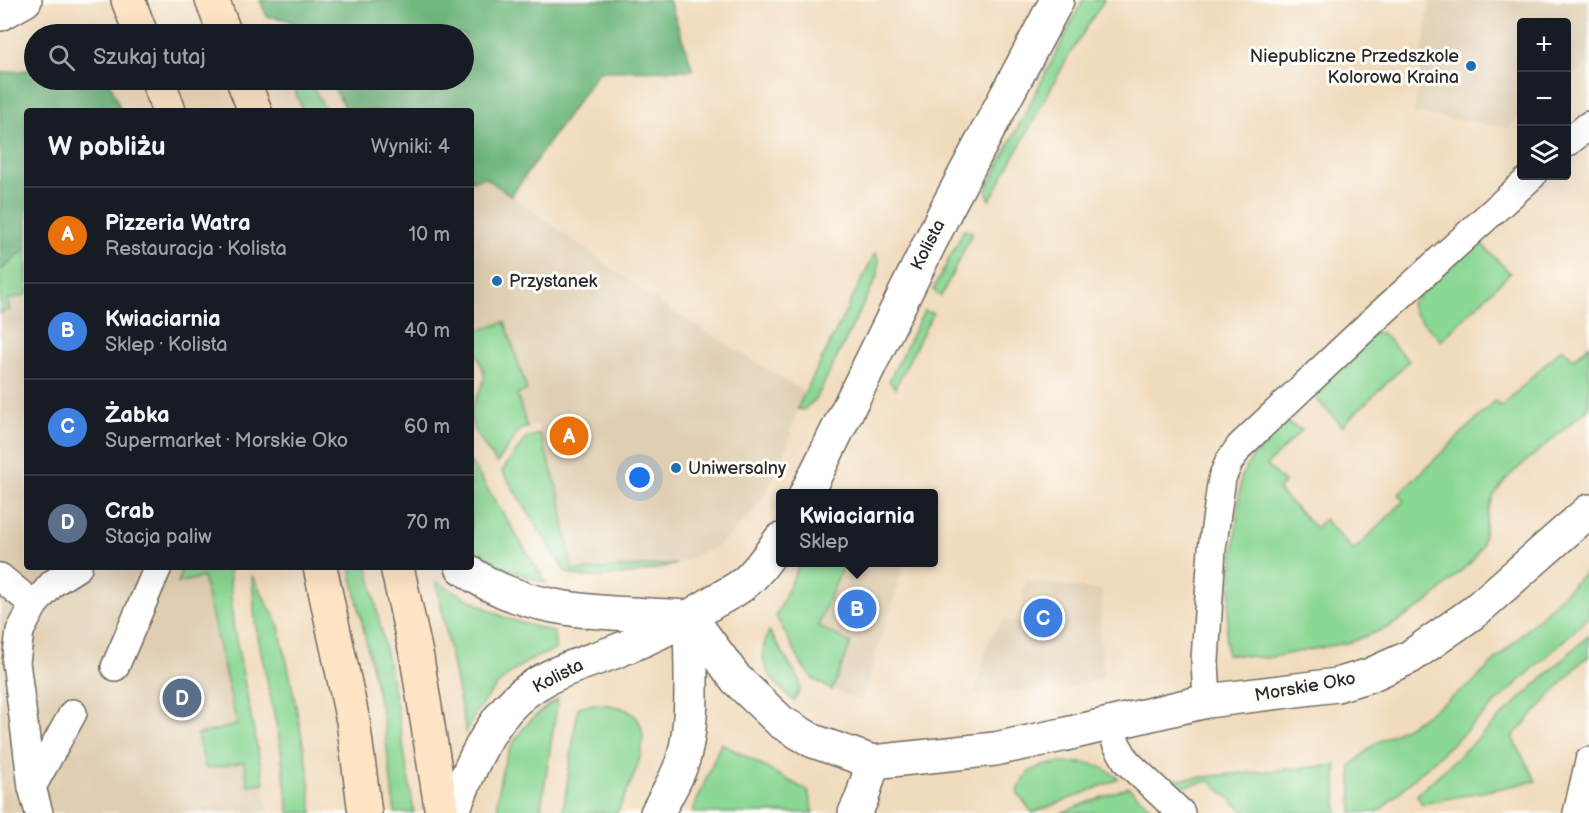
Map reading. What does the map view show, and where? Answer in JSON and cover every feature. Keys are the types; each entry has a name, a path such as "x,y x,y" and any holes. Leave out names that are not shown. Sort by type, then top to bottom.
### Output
{"main road":[{"path":"128,0 137,24"},
{"path":"212,0 221,24"},
{"path":"162,90 168,108"},
{"path":"247,90 254,108"},
{"path":"321,570 351,711 365,813"},
{"path":"398,570 417,658 442,813"}],"street":[{"path":"0,14 25,0"},
{"name":"Kolista","path":"808,489 947,208 1057,0"},
{"name":"Morskie Oko","path":"690,617 736,679 781,722 813,741 873,762 995,749 1207,701 1337,685 1370,675 1410,657 1474,612 1589,511"},
{"name":"Kolista","path":"452,813 472,764 487,735 508,708 533,686 569,666 656,635 690,617 743,584 776,545"},
{"path":"467,570 496,589 524,599 567,609 690,617 687,745 681,767 657,813"},
{"path":"855,813 873,762"}],"lane":[{"path":"1571,140 1589,125"},
{"path":"1207,701 1205,661 1212,549 1222,478 1229,462 1240,446 1528,180"},
{"path":"39,813 8,671 20,631 34,605 54,583 74,570"},
{"path":"115,667 157,570"},
{"path":"0,577 34,605"},
{"path":"32,787 73,713"},
{"path":"1111,724 1116,743 1127,762 1181,813"},
{"path":"1577,813 1589,761"}],"shaded area":[{"name":"Niepubliczne Przedszkole Kolorowa Kraina","path":"1430,0 1589,0 1589,61 1571,77 1571,18 1517,18 1517,120 1508,128 1414,113"},
{"path":"485,176 661,304 805,392 797,409 782,465 754,511 731,535 714,547 676,564 571,571 560,498 537,424 527,428 517,394 527,390 504,322 474,332 474,180"},
{"path":"24,251 24,570 229,570 233,624 269,813 0,813 0,271"},
{"path":"843,567 904,567 861,701 832,690 851,643 818,627"},
{"path":"1025,580 1103,591 1099,631 1104,677 1069,688 973,694 989,640 1003,620 1020,622"}],"green space":[{"path":"260,0 669,0 693,70 599,71 511,196 485,177 474,180 474,108 345,108 335,90 474,90 474,24 293,24 278,18 267,17"},
{"path":"1083,0 1104,0 1068,57 990,200 986,190"},
{"path":"24,70 24,90 113,90 120,108 24,108 24,251 0,271 0,73"},
{"path":"295,90 314,90 324,108 302,108"},
{"path":"964,230 973,232 941,296 933,290"},
{"path":"1481,243 1510,273 1441,341 1413,312 1411,303 1473,245"},
{"path":"24,251 24,295 7,300 10,310 0,313 0,271"},
{"path":"875,253 879,260 878,275 816,399 803,410 797,409"},
{"path":"924,311 933,313 895,388 889,381"},
{"path":"505,322 527,390 517,394 527,428 521,429 497,463 474,428 474,403 482,385 484,373 474,348 474,332"},
{"path":"1375,333 1382,333 1409,361 1342,426 1316,399 1315,390"},
{"path":"1589,345 1589,408 1509,476 1494,495 1488,511 1482,545 1473,560 1427,603 1389,627 1351,642 1266,658 1227,654 1226,638 1241,477 1253,456 1284,422 1302,430 1267,465 1284,483 1278,490 1316,528 1324,519 1354,550 1404,501 1399,494 1495,401 1501,407 1562,348 1574,359"},
{"path":"540,434 560,498 572,571 676,564 604,577 589,577 566,572 502,471 526,438"},
{"path":"474,467 546,583 505,568 474,549"},
{"path":"798,567 842,567 818,626 851,643 832,690 813,679 802,665 776,616"},
{"path":"1589,569 1589,617 1378,812 1352,813 1351,766 1374,744 1412,724 1469,686"},
{"path":"181,570 229,570 233,624 264,783 248,785 244,762 206,769 197,735 237,725 203,577 178,583"},
{"path":"351,570 369,570 397,707 414,813 395,813 384,724"},
{"path":"252,576 278,623 308,769 312,813 289,813 280,743 255,623"},
{"path":"436,582 505,618 554,632 555,650 526,663 502,681 491,692 466,732"},
{"path":"769,631 800,681 800,690 794,701 778,686 764,662 763,652"},
{"path":"1589,635 1589,657 1584,659 1512,737 1536,781 1422,804 1417,795"},
{"path":"558,699 540,813 498,813 500,777 511,747 530,721"},
{"path":"594,704 619,707 634,715 641,727 643,743 639,760 617,813 563,813 578,707"},
{"path":"721,743 808,791 813,813 692,813"},
{"path":"1059,763 1091,764 1104,768 1119,779 1033,813 1018,794 1023,779 1032,770"},
{"path":"1336,765 1337,813 1246,813 1210,781 1175,788 1169,780"},
{"path":"1128,787 1157,813 1061,813"}],"place":[{"name":"Niepubliczne Przedszkole Kolorowa Kraina","path":"1471,66"},
{"name":"Przystanek","path":"497,281"},
{"name":"Pizzeria Watra","path":"569,436"},
{"name":"Uniwersalny","path":"676,468"},
{"name":"Kwiaciarnia","path":"857,609"},
{"name":"Żabka","path":"1043,618"},
{"name":"Crab","path":"182,698"}]}
